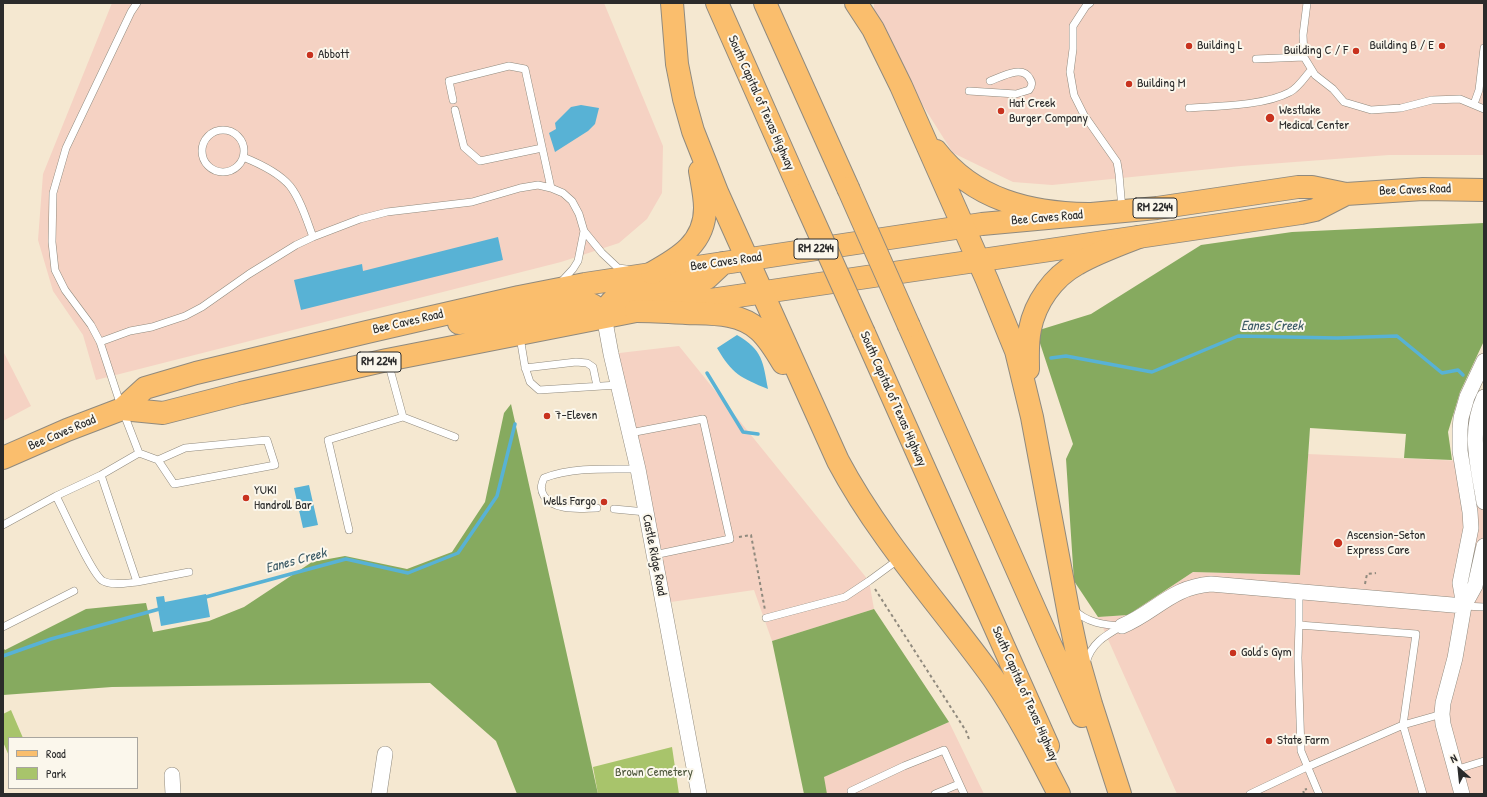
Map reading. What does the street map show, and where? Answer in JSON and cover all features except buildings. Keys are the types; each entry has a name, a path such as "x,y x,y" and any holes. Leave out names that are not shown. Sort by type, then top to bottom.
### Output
{"main road":[{"path":"672,3 677,64 684,99 693,130 709,172 819,420 849,481 872,518 994,680 1023,727 1059,794"},
{"name":"South Capital of Texas Highway","path":"717,3 1070,794"},
{"path":"766,3 1117,794"},
{"path":"856,3 881,45 979,261 1016,351 1031,408 1065,596 1085,685 1120,794"},
{"path":"918,126 948,165 964,180 982,192 1006,202 1022,206 1065,214 1088,214"},
{"path":"652,273 684,253 692,244 702,228 705,215 705,201 693,130"},
{"name":"Bee Caves Road","path":"3,458 66,430 122,409 145,388 196,373 367,332 554,290 652,273 963,227 1019,220 1122,212 1298,187 1312,187 1346,194 1424,189 1484,190"},
{"name":"Bee Caves Road","path":"122,409 163,413 241,393 387,360 604,316 1301,213 1315,210 1346,194"},
{"path":"1031,408 1028,337 1036,311 1045,293 1057,278 1075,264 1139,237"},
{"path":"604,316 610,303 619,296 692,285 707,278 723,263"},
{"path":"367,332 506,318 581,302 592,304 604,316"},
{"path":"636,311 724,315 733,316 747,322 759,330 768,340 819,420"}],"street":[{"name":"Castle Ridge Road","path":"604,316 638,468 699,794"},
{"path":"1464,606 1460,583 1468,546 1471,522 1459,440 1461,418 1467,397 1484,361"},
{"path":"1484,397 1479,410 1475,429 1475,450 1484,502"},
{"path":"1462,794 1443,724 1442,714 1443,703 1455,658 1464,606 1475,586 1484,546"},
{"path":"1122,626 1138,618 1172,596 1194,586 1220,584 1464,606"},
{"path":"379,794 385,754"},
{"path":"172,775 173,794"}],"lane":[{"path":"137,3 131,12 66,148 53,193 52,242 55,270 65,290 91,325 100,342 122,409 139,453 158,460 174,484 275,465 267,440 185,448 158,460"},
{"path":"1090,3 1086,6 1073,26 1073,49 1070,72 1074,95 1084,115 1117,162 1122,212"},
{"path":"1306,3 1303,36 1304,57 1315,75 1333,89 1344,102 1371,110 1401,108 1432,100 1460,99 1484,109"},
{"path":"1474,104 1482,91 1484,48"},
{"path":"1256,59 1304,57"},
{"path":"453,100 449,81 509,66 525,69 551,188"},
{"path":"1189,108 1249,103 1273,98 1291,92 1312,70"},
{"path":"969,91 1016,94 1029,90 1032,85 1026,73 1020,72 990,81"},
{"path":"455,110 464,147 480,161 542,148"},
{"path":"229,130 237,134 242,141 244,149 243,157 233,170 225,172 216,171 209,167 204,160 202,152 203,144 207,137 213,132 229,130"},
{"path":"243,157 256,162 290,186 313,237"},
{"path":"100,342 130,331 152,327 184,316 202,307 271,259 313,237 360,219 387,212 472,202 520,188 538,185 551,188 562,193 572,201 579,214 584,231 602,253 618,268 652,273"},
{"path":"554,290 573,269 578,261 584,231"},
{"path":"519,333 525,368 530,382 539,390 618,384"},
{"path":"387,360 403,417"},
{"path":"525,368 576,362 586,363 593,367 597,386"},
{"path":"349,530 328,440 403,417 455,437"},
{"path":"630,433 703,419 730,538 654,555"},
{"path":"3,525 56,496 101,475 139,453"},
{"path":"597,508 569,508 557,506 546,499 541,491 541,485 544,478 553,475 588,470 638,468"},
{"path":"101,475 137,582"},
{"path":"1466,486 1482,484"},
{"path":"56,496 93,570 102,581 110,583 137,582 189,572"},
{"path":"614,509 646,512"},
{"path":"766,618 845,597 901,557"},
{"path":"3,627 74,591"},
{"path":"1299,591 1300,625 1298,658 1302,751 1307,767 1319,794"},
{"path":"1065,596 1075,610 1085,619 1097,623 1122,626"},
{"path":"1464,606 1484,607"},
{"path":"1300,625 1416,634 1403,725 1423,794"},
{"path":"1085,685 1086,663 1092,648 1101,639 1122,626"},
{"path":"1250,794 1403,725 1442,714"},
{"path":"852,794 852,791 904,766 944,750 964,794"},
{"path":"1455,770 1484,761"},
{"path":"935,794 959,784"}],"path":[{"path":"730,538 751,535 766,618"},
{"path":"1365,587 1367,574 1376,573"},
{"path":"869,581 966,731 969,739"}],"shaded area":[{"path":"112,3 604,3 663,146 662,193 647,219 619,243 561,262 96,380 83,335 53,291 38,240 43,174"},
{"name":"Westlake Medical Center","path":"874,3 1484,3 1484,155 1389,155 1241,166 1052,185 1013,182 953,153 915,93 895,48 874,11"},
{"path":"679,346 869,581 874,609 772,641 754,590 664,603 611,354"},
{"path":"3,351 31,406 3,421"},
{"path":"1308,454 1484,462 1484,794 1177,794 1098,617 1128,615 1193,572 1300,575"},
{"path":"949,722 984,794 827,794 823,777"}],"green space":[{"path":"1484,223 1484,341 1460,392 1448,432 1452,460 1404,458 1406,434 1310,428 1300,575 1193,572 1128,615 1098,617 1074,581 1066,459 1073,444 1036,331 1091,314 1201,245 1292,232"},
{"path":"511,404 598,794 517,794 496,741 430,683 112,687 3,695 3,648 5,650 86,609 146,603 153,632 209,621 244,607 312,562 345,556 407,569 452,552 485,502 504,413"},
{"path":"874,609 949,722 824,777 827,794 804,794 772,641"},
{"path":"11,710 23,737 8,737 8,754 3,742 3,714"},
{"name":"Brown Cemetery","path":"672,747 679,794 598,794 593,767"}],"water":[{"path":"581,105 599,108 595,124 588,131 555,152 549,133 556,129 555,123 571,107"},
{"path":"498,237 503,260 301,310 294,280 362,264 363,271"},
{"path":"737,335 752,346 757,352 763,364 768,389 751,382 738,374 722,357 717,348"},
{"path":"309,485 318,525 303,528 294,488"},
{"path":"206,594 210,617 161,626 156,597 164,596 165,602"}],"waterway":[{"name":"Eanes Creek","path":"1051,358 1066,356 1152,372 1238,336 1337,338 1397,336 1442,373 1458,370 1463,375"},
{"name":"Eanes Creek","path":"707,373 743,432 758,434"},
{"name":"Eanes Creek","path":"202,598 346,559 408,573 458,553 497,496 515,424"},
{"name":"Eanes Creek","path":"3,656 51,639 163,608"}],"place":[{"name":"Building L","path":"1189,46"},
{"name":"Building B / E","path":"1442,46"},
{"name":"Building C / F","path":"1356,51"},
{"name":"Abbott","path":"310,55"},
{"name":"Building M","path":"1129,84"},
{"name":"Hat Creek Burger Company","path":"1001,111"},
{"name":"Westlake Medical Center","path":"1270,118"},
{"name":"7-Eleven","path":"547,416"},
{"name":"YUKI Handroll Bar","path":"246,498"},
{"name":"Wells Fargo","path":"604,502"},
{"name":"Ascension-Seton Express Care","path":"1338,543"},
{"name":"Gold's Gym","path":"1233,653"},
{"name":"State Farm","path":"1269,741"}]}
